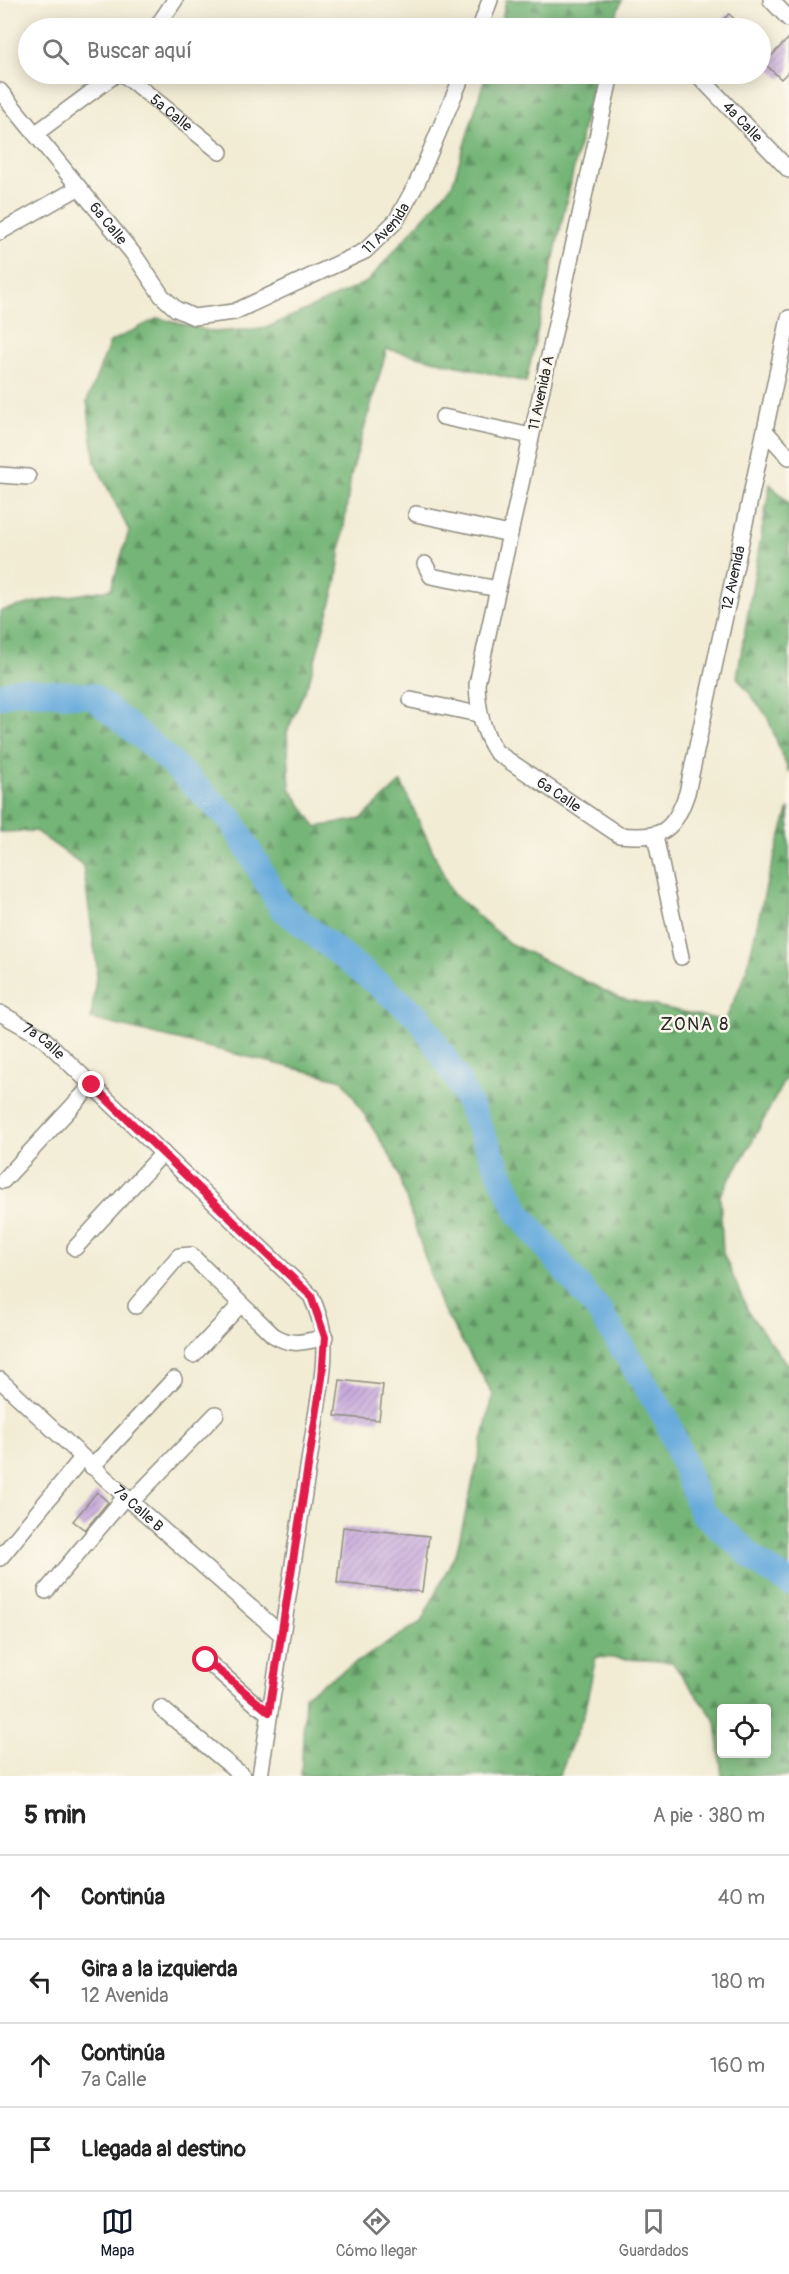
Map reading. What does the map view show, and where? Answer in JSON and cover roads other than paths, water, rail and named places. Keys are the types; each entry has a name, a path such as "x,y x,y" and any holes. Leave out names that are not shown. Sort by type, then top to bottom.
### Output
{"street":[{"path":"163,18 175,0"},
{"path":"484,18 490,0"},
{"path":"771,0 789,19"},
{"path":"35,134 102,84"},
{"name":"5a Calle","path":"135,84 220,152"},
{"name":"11 Avenida","path":"234,312 365,251 396,221 417,183 459,84"},
{"name":"11 Avenida A","path":"478,714 477,684 609,84"},
{"name":"4a Calle","path":"707,84 789,170"},
{"name":"6a Calle","path":"0,91 135,256 162,296 176,309 194,316 234,312"},
{"path":"0,232 78,188"},
{"name":"12 Avenida","path":"659,834 679,814 687,793 789,318"},
{"path":"443,417 531,436"},
{"path":"766,432 789,457"},
{"path":"0,475 28,477"},
{"path":"416,514 510,534"},
{"path":"425,564 430,576 498,589"},
{"path":"411,700 478,714"},
{"name":"6a Calle","path":"478,714 486,736 496,752 618,835 659,834"},
{"path":"659,834 681,957"},
{"name":"7a Calle","path":"0,1013 42,1037 311,1296 325,1337"},
{"path":"3,1181 92,1085"},
{"path":"75,1248 163,1153"},
{"path":"136,1306 179,1256 185,1254 191,1255 284,1342 302,1343 325,1337 322,1378 280,1634 260,1776"},
{"path":"193,1355 242,1304"},
{"path":"0,1558 87,1462 174,1379"},
{"name":"7a Calle B","path":"0,1380 128,1500 280,1634"},
{"path":"46,1591 128,1500 216,1414"},
{"path":"206,1660 269,1712"},
{"path":"161,1708 243,1776"}],"waterway":[{"path":"0,696 18,690 92,696 159,751 232,821 281,907 419,1017 457,1078 518,1212 602,1315 667,1420 701,1511 763,1566 789,1583"}],"district":[{"name":"ZONA 8","path":"695,1024"}]}
